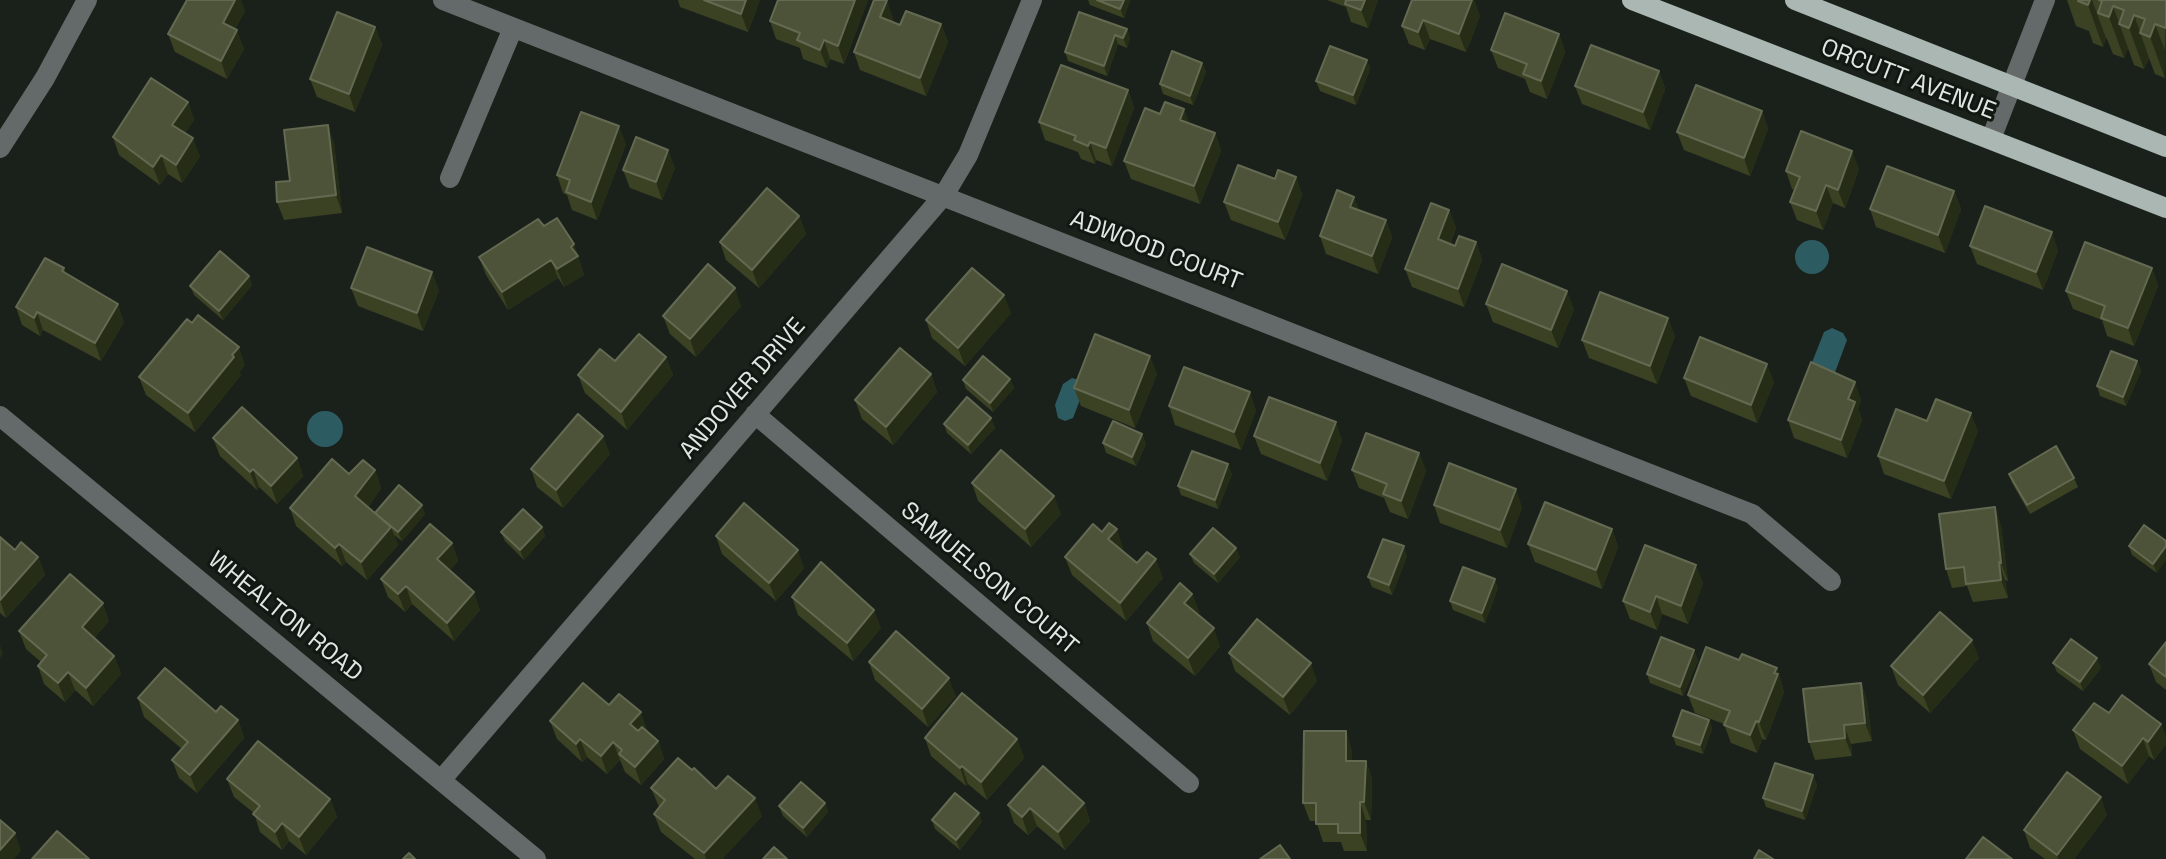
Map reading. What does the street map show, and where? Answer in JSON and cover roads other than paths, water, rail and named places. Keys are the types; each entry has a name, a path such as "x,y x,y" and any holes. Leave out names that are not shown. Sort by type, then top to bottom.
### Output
{"main road":[{"name":"ORCUTT AVENUE","path":"1632,0 2166,208"},
{"name":"ORCUTT AVENUE","path":"1795,0 2166,147"}],"street":[{"path":"0,148 45,78 87,0"},
{"name":"ADWOOD COURT","path":"443,0 1752,514 1831,581"},
{"name":"ANDOVER DRIVE","path":"442,779 944,195 968,155 1032,0"},
{"path":"1991,139 2045,0"},
{"path":"450,178 513,28"},
{"name":"SAMUELSON COURT","path":"755,414 1189,783"},
{"name":"WHEALTON ROAD","path":"0,416 536,859"}],"water":[{"path":"1812,240 1824,245 1829,257 1824,269 1812,274 1800,269 1795,257 1800,245"},
{"path":"1832,328 1843,333 1847,340 1834,375 1811,365 1824,332"},
{"path":"1072,378 1079,380 1083,392 1073,418 1065,421 1058,418 1055,405 1063,384"},
{"path":"325,411 338,416 343,429 338,442 325,447 312,442 307,429 312,416"}]}
